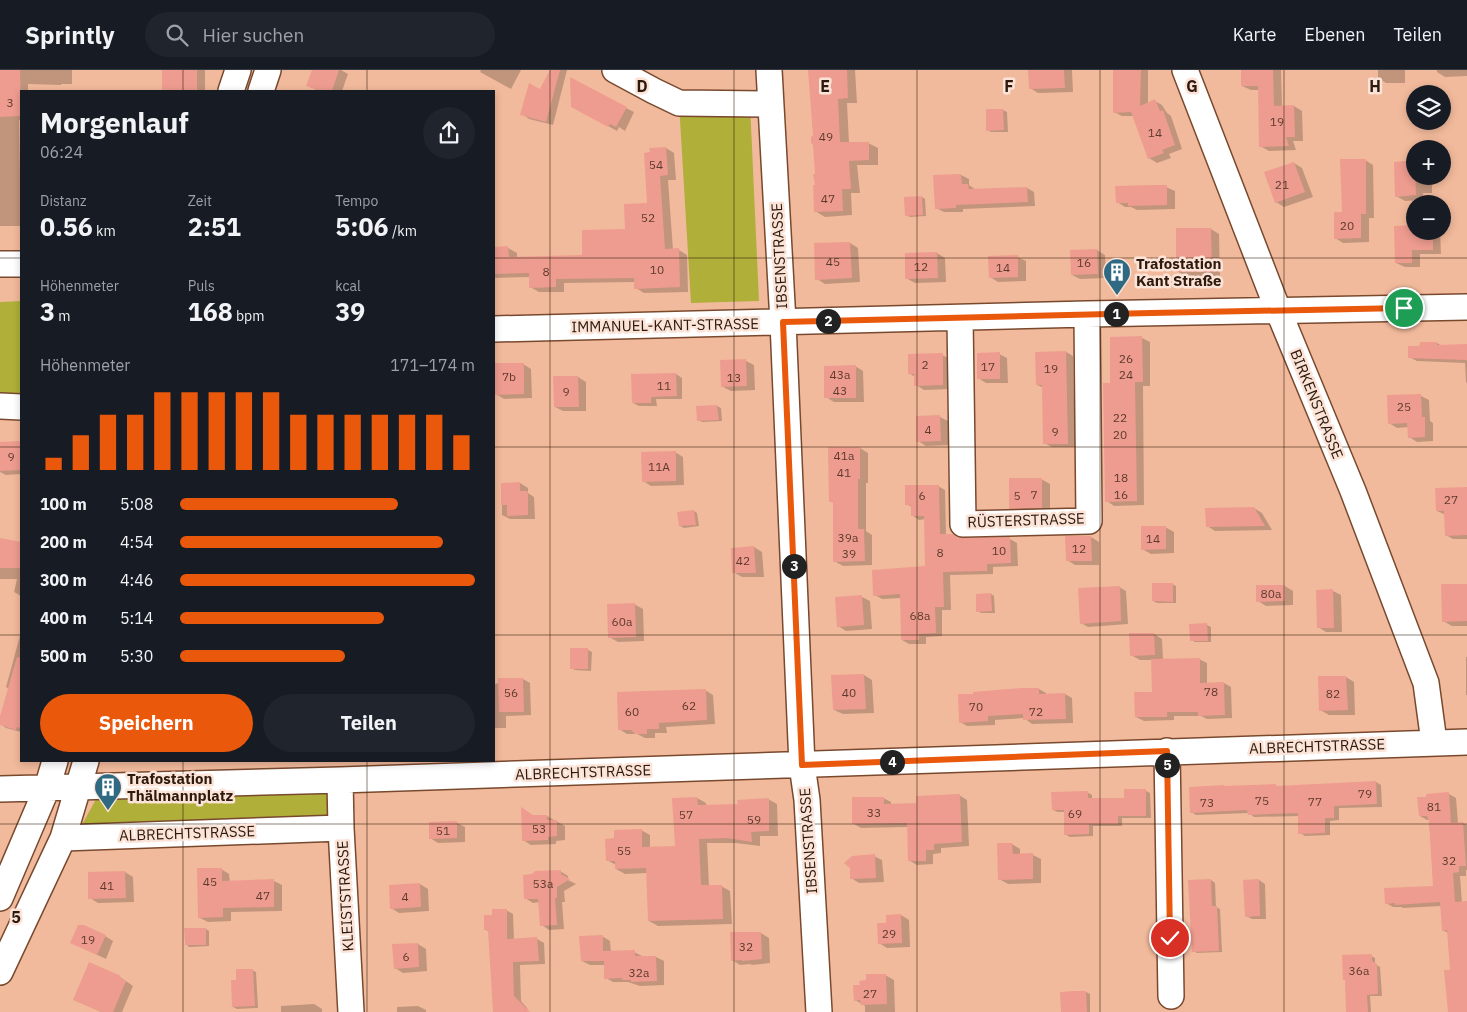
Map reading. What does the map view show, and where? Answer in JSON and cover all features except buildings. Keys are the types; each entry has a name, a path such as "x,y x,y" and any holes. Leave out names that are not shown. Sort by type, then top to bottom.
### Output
{"street":[{"path":"231,90 238,70"},
{"path":"261,90 268,70"},
{"path":"615,70 679,103 770,104"},
{"name":"IBSENSTRASSE","path":"769,70 783,322 802,765 807,800 819,1012"},
{"name":"BIRKENSTRASSE","path":"1185,70 1278,310 1353,491 1426,683 1434,742"},
{"path":"0,264 20,264"},
{"name":"IMMANUEL-KANT-STRASSE","path":"495,330 1087,314 1467,307"},
{"name":"RÜSTERSTRASSE","path":"960,318 963,524 1089,521 1087,314"},
{"path":"0,406 20,407"},
{"name":"ALBRECHTSTRASSE","path":"0,789 340,780 1467,742"},
{"path":"1167,751 1171,996"},
{"path":"0,898 47,788 55,762"},
{"path":"0,972 63,838 86,762"},
{"name":"KLEISTSTRASSE","path":"340,780 351,1012"},
{"name":"ALBRECHTSTRASSE","path":"63,838 341,828"}],"shaded area":[{"path":"679,103 750,104 759,301 691,303"},
{"path":"20,301 20,400 0,399 0,302"},
{"path":"337,782 340,825 78,832 101,790"}],"place":[{"name":"Trafostation Kant Straße","path":"1117,296"},
{"name":"Trafostation Thälmannplatz","path":"108,811"}],"route":[{"path":"1170,938 1167,751 802,765 783,322 1404,308"}]}
